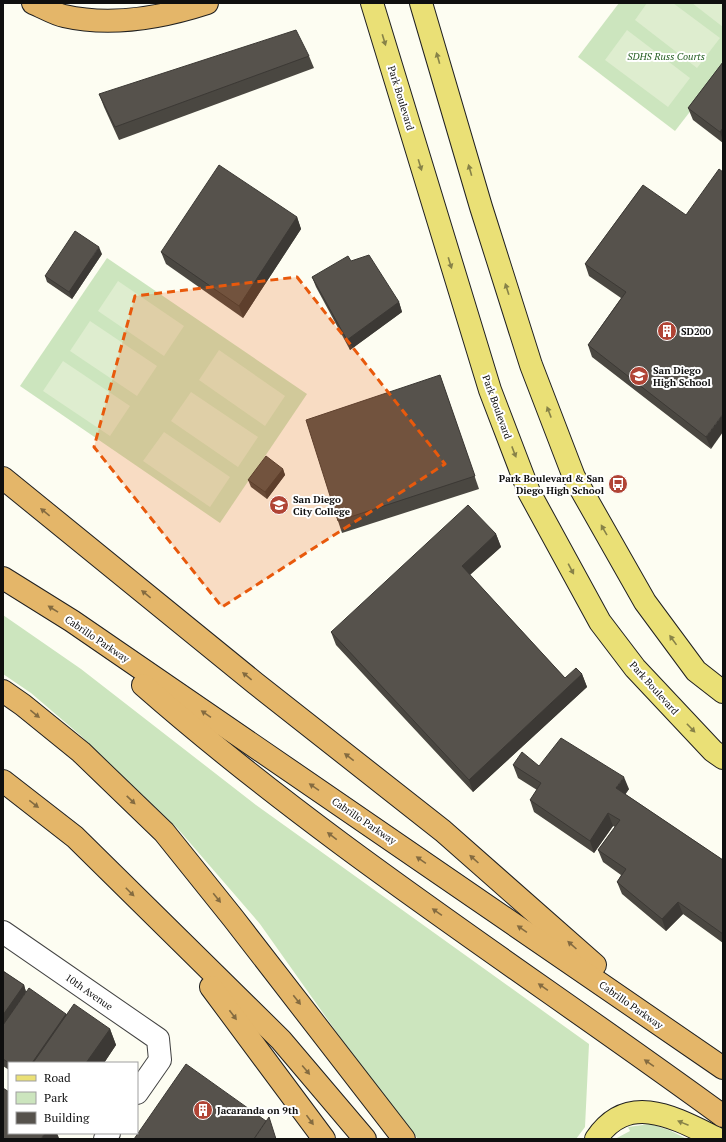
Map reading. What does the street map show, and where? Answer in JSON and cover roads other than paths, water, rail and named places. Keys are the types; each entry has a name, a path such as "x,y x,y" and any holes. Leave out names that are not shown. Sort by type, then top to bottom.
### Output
{"highway":[{"path":"33,3 63,16 98,22 130,20 207,3"},
{"path":"3,478 254,683 443,831 669,1031"},
{"name":"Cabrillo Parkway","path":"3,578 72,621 723,1068"},
{"path":"72,621 204,738 343,844 723,1116"},
{"path":"3,691 24,705 81,752 164,832 234,918 404,1139"},
{"path":"3,781 75,837 281,1040 365,1139"},
{"path":"167,928 324,1139"}],"main road":[{"name":"Park Boulevard","path":"372,3 490,390 529,492 600,622 635,668 713,751 723,758"},
{"path":"421,3 480,207 531,365 574,477 645,602 696,671 723,692"},
{"path":"596,1139 614,1120 635,1111 655,1112 685,1123 718,1139"}],"street":[{"name":"10th Avenue","path":"3,932 158,1039 160,1060 138,1092"}],"place":[{"name":"SD200","path":"667,331"},
{"name":"San Diego High School","path":"639,376"},
{"name":"Park Boulevard & San Diego High School","path":"618,484"},
{"name":"San Diego City College","path":"279,505"},
{"name":"Jacaranda on 9th","path":"203,1110"}],"park label":[{"name":"SDHS Russ Courts","path":"666,56"}]}
